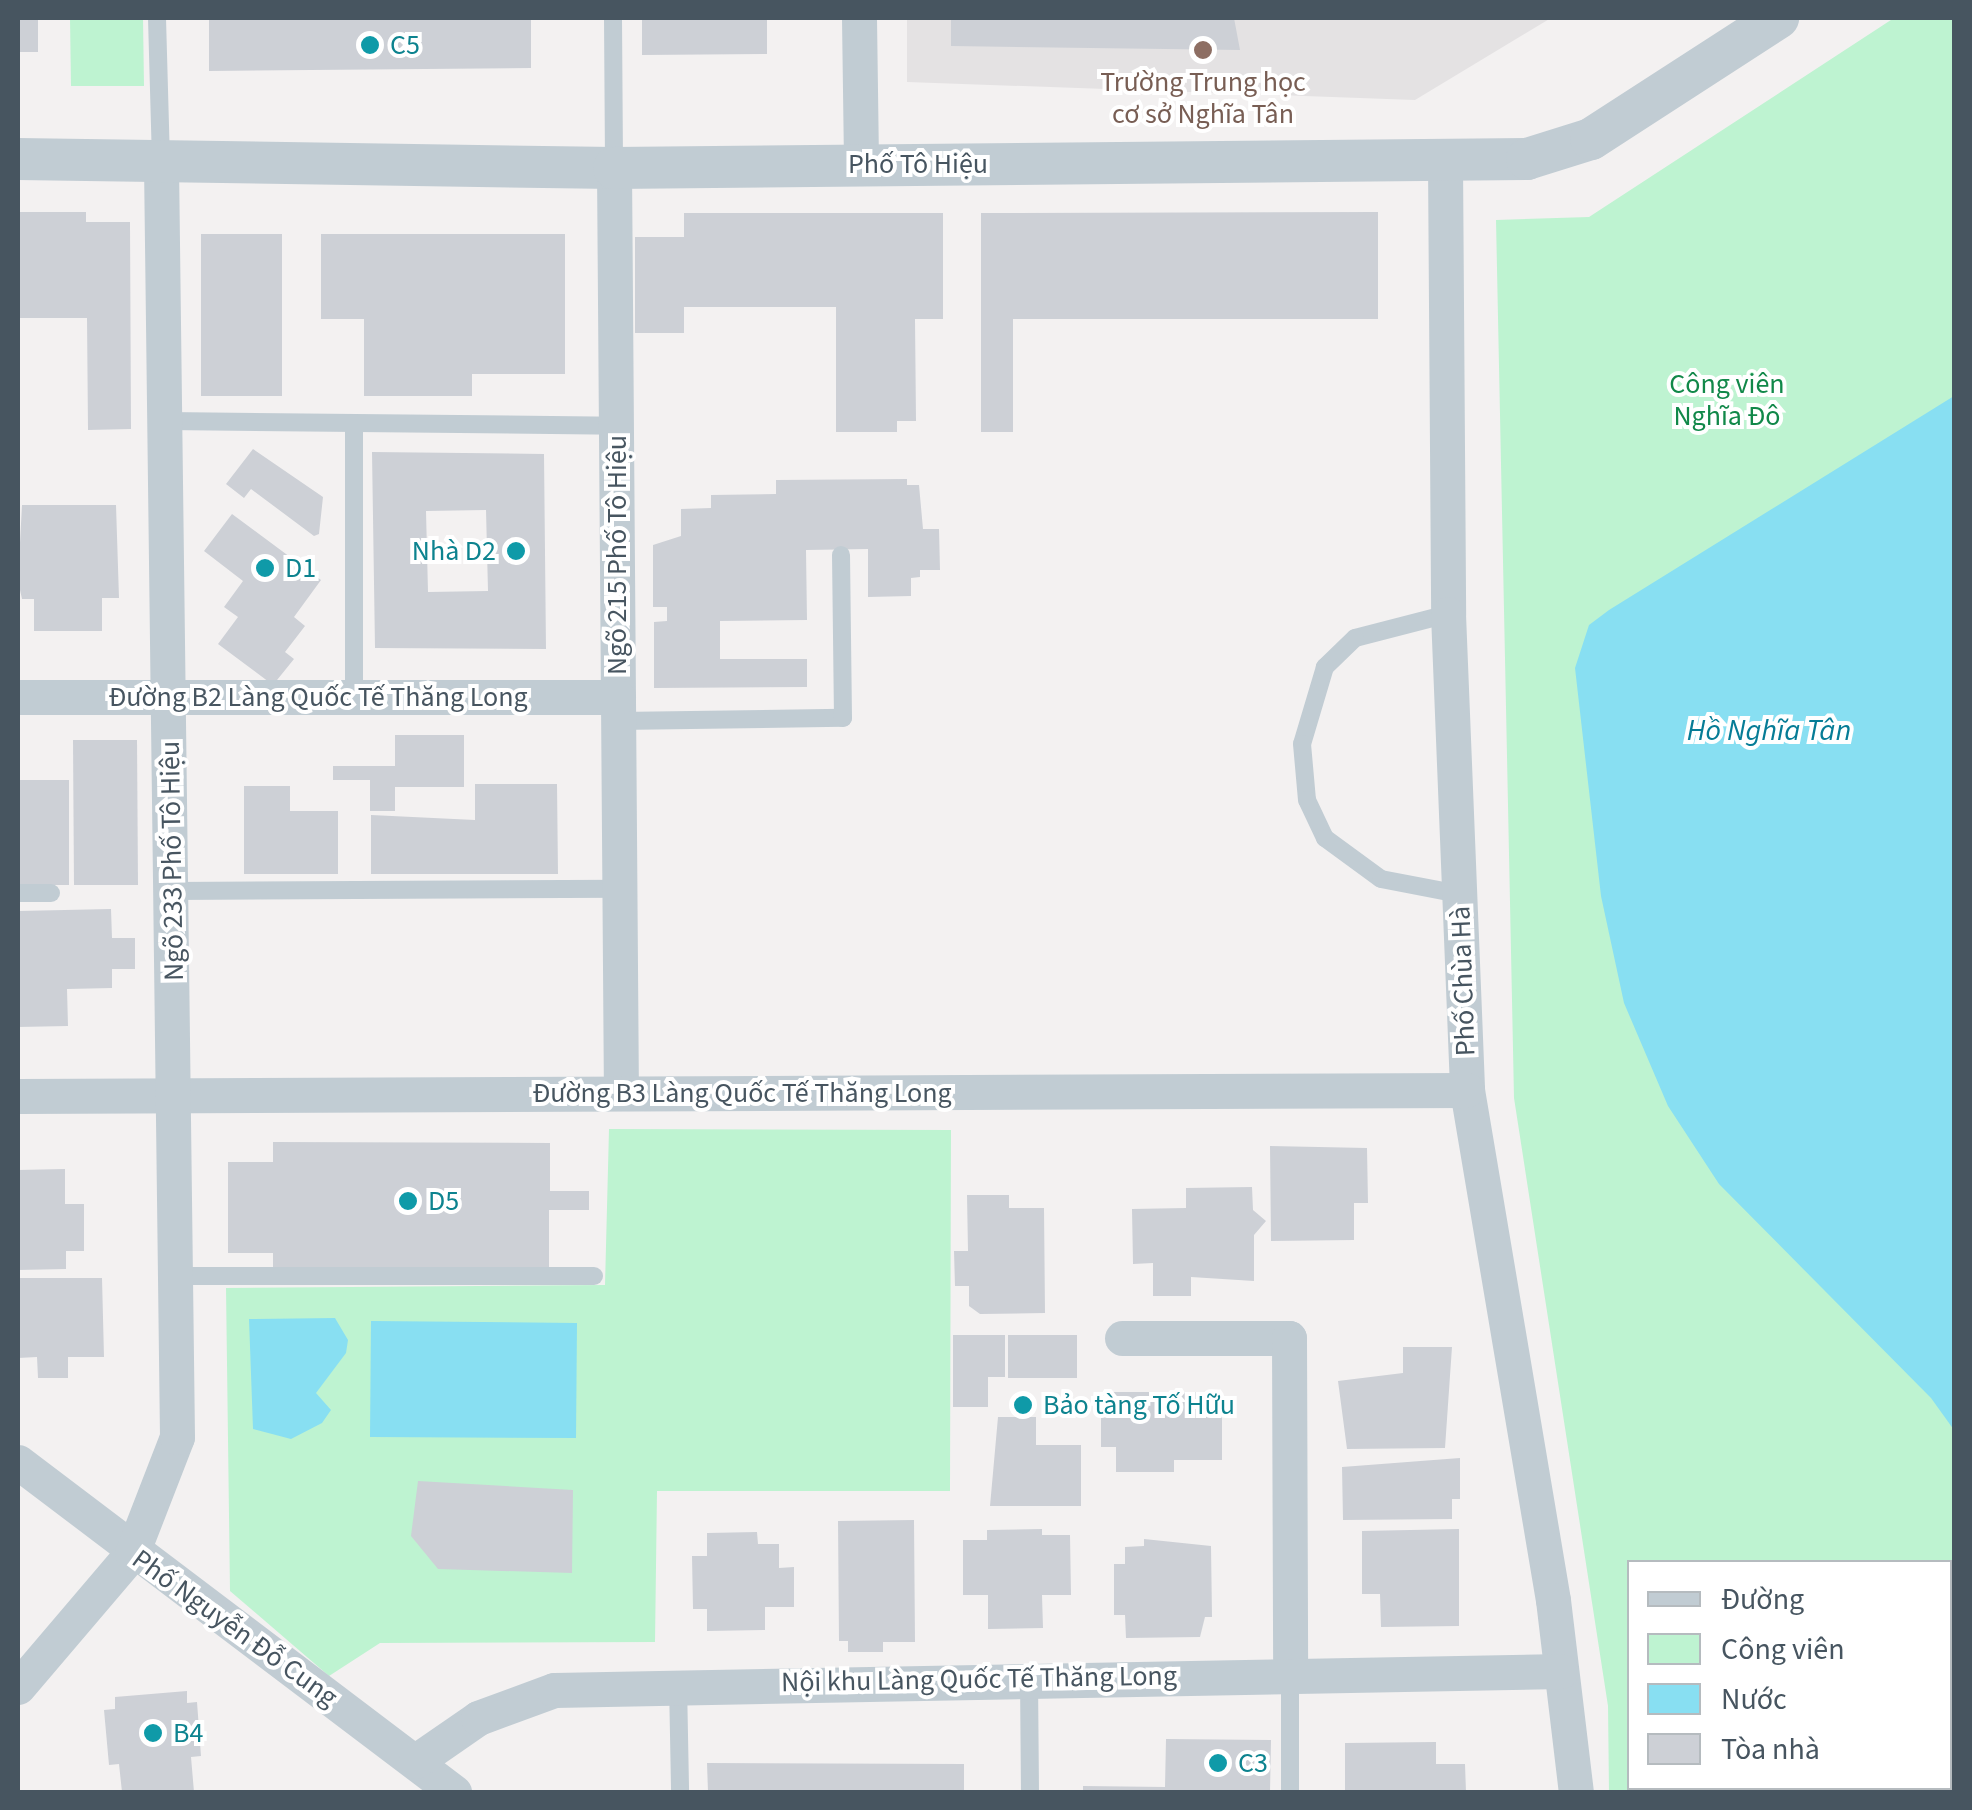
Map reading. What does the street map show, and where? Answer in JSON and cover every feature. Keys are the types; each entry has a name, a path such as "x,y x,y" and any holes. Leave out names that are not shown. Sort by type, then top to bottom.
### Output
{"street":[{"path":"858,18 861,165"},
{"name":"Phố Tô Hiệu","path":"18,159 614,168 1527,159 1591,140 1778,18"},
{"name":"Ngõ 233 Phố Tô Hiệu","path":"18,1687 132,1553 177,1437 180,1276 161,160"},
{"name":"Phố Chùa Hà","path":"1445,161 1448,614 1467,1090 1561,1672 1576,1792"},
{"name":"Ngõ 215 Phố Tô Hiệu","path":"614,168 621,1093"},
{"name":"Đường B2 Làng Quốc Tế Thăng Long","path":"18,697 354,697 618,709"},
{"name":"Đường B3 Làng Quốc Tế Thăng Long","path":"18,1096 1467,1090"},
{"path":"1122,1338 1289,1338 1290,1675"},
{"name":"Phố Nguyễn Đỗ Cung","path":"18,1462 132,1553 454,1792"},
{"name":"Nội khu Làng Quốc Tế Thăng Long","path":"416,1761 478,1718 554,1690 678,1682 1561,1672"}],"lane":[{"path":"158,18 161,160"},
{"name":"Ngõ 215 Phố Tô Hiệu","path":"613,18 614,168"},
{"path":"166,421 616,426"},
{"path":"354,423 354,697"},
{"path":"618,709 842,718 840,555"},
{"path":"1448,614 1355,638 1325,667 1302,744 1307,800 1325,838 1381,879 1459,894"},
{"path":"173,891 620,888"},
{"path":"18,893 52,893"},
{"path":"180,1276 594,1276"},
{"path":"1290,1675 1290,1792"},
{"path":"1028,1678 1030,1792"},
{"path":"678,1682 680,1792"}],"shaded area":[{"name":"Trường Trung học cơ sở Nghĩa Tân","path":"907,18 1551,18 1415,100 907,82"}],"green space":[{"path":"70,18 143,18 144,86 71,86"},
{"name":"Công viên Nghĩa Đô","path":"1894,18 1954,18 1954,1792 1609,1792 1608,1706 1514,1098 1496,220 1589,217"},
{"path":"609,1129 951,1130 950,1491 657,1491 655,1642 380,1643 329,1676 230,1591 226,1288 605,1285"}],"water":[{"name":"Hồ Nghĩa Tân","path":"1954,396 1954,1430 1931,1398 1719,1184 1668,1106 1624,1003 1601,896 1575,668 1589,625 1609,610"},
{"path":"335,1318 348,1340 346,1353 316,1393 331,1410 322,1423 291,1439 253,1429 249,1319"},
{"path":"371,1321 577,1323 576,1438 370,1437"}],"building":[{"path":"18,18 38,18 38,52 18,52"},
{"name":"C5","path":"209,18 531,18 531,68 209,71"},
{"path":"642,18 767,18 767,54 642,55"},
{"path":"951,18 1234,18 1240,50 951,46"},
{"path":"18,212 86,212 86,222 130,222 131,429 88,430 87,318 18,318"},
{"path":"1378,212 1378,319 1013,319 1013,432 981,432 981,213"},
{"path":"684,213 943,213 943,319 915,319 916,421 897,421 897,432 836,432 836,307 684,307 684,333 635,333 635,237 684,237"},
{"path":"201,234 282,234 282,396 201,396"},
{"path":"321,234 565,234 565,374 472,374 472,396 364,396 364,319 321,319"},
{"name":"D1","path":"253,449 323,497 319,534 314,536 251,489 244,498 226,484"},
{"name":"Nhà D2","path":"372,452 544,454 546,649 375,648","holes":["486,510 488,591 428,592 426,511"]},
{"path":"907,479 907,485 919,485 923,529 939,529 940,570 920,570 920,577 911,578 911,596 868,597 868,549 806,550 807,620 720,621 720,659 807,659 807,687 654,688 654,622 667,621 667,607 653,607 653,545 681,536 681,509 711,508 711,495 776,494 776,480"},
{"path":"22,505 116,505 119,598 102,598 102,631 34,631 34,599 22,599 18,581"},
{"path":"232,514 321,580 294,617 305,626 285,652 294,659 273,685 218,644 238,617 224,607 243,581 204,551"},
{"path":"395,735 464,735 464,787 395,787 395,811 370,811 370,780 333,780 333,766 395,766"},
{"path":"73,740 137,740 138,885 74,885"},
{"path":"18,780 69,780 69,885 18,885"},
{"path":"475,784 557,784 558,874 371,874 371,815 475,820"},
{"path":"244,786 290,786 290,811 338,811 338,874 244,874"},
{"path":"111,909 112,938 135,938 135,969 112,969 112,988 67,989 68,1026 18,1027 18,911"},
{"name":"D5","path":"273,1142 550,1143 550,1191 589,1191 589,1210 549,1210 549,1269 273,1268 273,1253 228,1253 228,1162 273,1162"},
{"path":"1270,1146 1367,1148 1368,1203 1354,1203 1354,1240 1271,1241"},
{"path":"65,1169 65,1204 84,1204 84,1251 66,1251 66,1269 18,1270 18,1170"},
{"path":"1252,1187 1253,1210 1266,1221 1254,1235 1254,1281 1191,1277 1191,1296 1153,1296 1153,1263 1133,1264 1132,1209 1186,1208 1186,1188"},
{"path":"967,1195 1009,1195 1009,1208 1044,1208 1045,1313 980,1314 969,1306 969,1286 955,1286 954,1251 968,1251"},
{"path":"18,1278 102,1278 104,1357 68,1357 68,1378 38,1378 37,1357 18,1358"},
{"path":"953,1335 1005,1335 1005,1377 988,1377 988,1407 953,1407"},
{"path":"1008,1335 1077,1335 1077,1378 1008,1378"},
{"path":"1403,1347 1452,1347 1445,1448 1347,1449 1338,1381 1403,1373"},
{"path":"1101,1392 1222,1392 1222,1460 1174,1460 1174,1472 1116,1472 1116,1447 1101,1447"},
{"path":"998,1417 1036,1417 1036,1445 1081,1445 1081,1506 990,1506"},
{"path":"1460,1458 1460,1499 1452,1499 1452,1519 1343,1520 1342,1467"},
{"path":"418,1481 573,1490 572,1573 438,1569 411,1536"},
{"path":"914,1520 915,1642 883,1642 883,1652 848,1652 848,1641 839,1641 838,1521"},
{"path":"1042,1529 1042,1535 1070,1535 1071,1595 1042,1595 1043,1628 988,1629 988,1595 963,1595 963,1540 987,1540 987,1530"},
{"path":"1459,1529 1459,1626 1381,1627 1380,1594 1362,1594 1362,1531"},
{"path":"757,1532 758,1544 779,1544 779,1568 794,1567 794,1607 765,1607 765,1630 707,1631 707,1609 693,1609 692,1556 707,1556 707,1533"},
{"path":"1144,1539 1211,1546 1212,1617 1205,1617 1200,1637 1126,1638 1125,1615 1114,1615 1114,1564 1125,1564 1125,1547 1144,1546"},
{"name":"B4","path":"187,1691 187,1703 197,1702 201,1756 191,1757 194,1792 122,1792 119,1764 109,1765 104,1710 115,1709 115,1697"},
{"name":"C3","path":"1166,1739 1271,1740 1270,1792 1083,1792 1083,1786 1165,1787"},
{"path":"1436,1742 1436,1764 1465,1764 1466,1792 1345,1792 1345,1743"},
{"path":"707,1763 964,1764 964,1792 708,1792"},
{"path":"1680,1790 1744,1790 1744,1791"}],"place":[{"name":"C5","path":"370,45"},
{"name":"Trường Trung học cơ sở Nghĩa Tân","path":"1203,50"},
{"name":"Nhà D2","path":"516,551"},
{"name":"D1","path":"265,568"},
{"name":"D5","path":"408,1201"},
{"name":"Bảo tàng Tố Hữu","path":"1023,1405"},
{"name":"B4","path":"153,1733"},
{"name":"C3","path":"1218,1763"}]}
